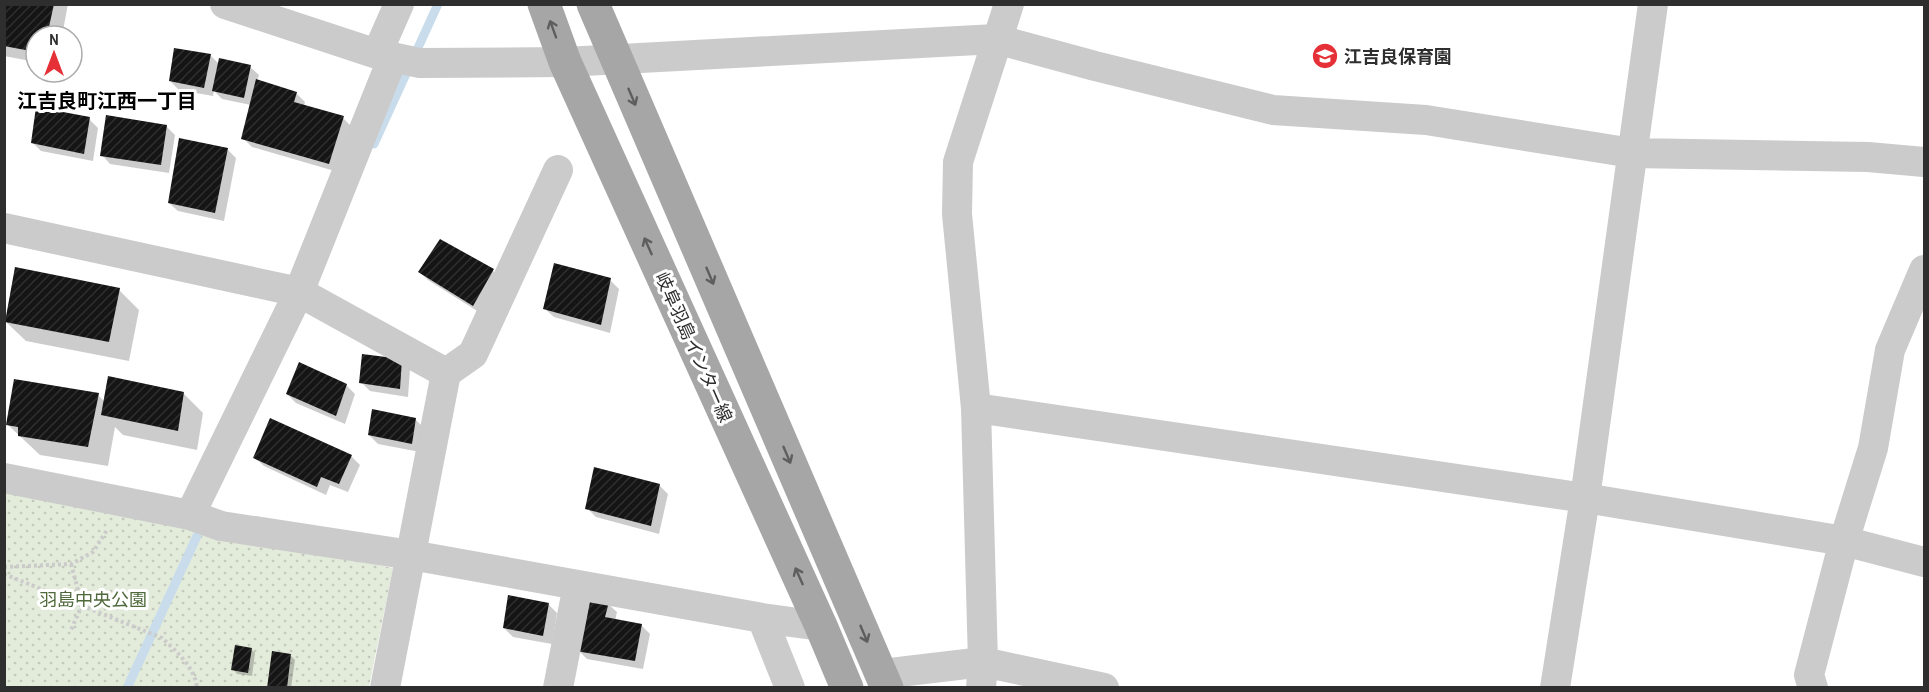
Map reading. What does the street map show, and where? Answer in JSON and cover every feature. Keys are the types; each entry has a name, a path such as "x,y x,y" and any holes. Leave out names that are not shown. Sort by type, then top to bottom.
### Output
{"main road":[{"name":"岐阜羽島インター線","path":"544,4 565,62 847,687"},
{"path":"593,4 885,681"}],"street":[{"path":"225,4 398,58 565,62 996,39 1273,110 1426,120 1632,153 1868,157 1924,162"},
{"path":"190,515 299,292 398,58 399,4"},
{"path":"982,675 976,408 957,214 958,162 1009,4"},
{"path":"1555,687 1585,498 1653,4"},
{"path":"385,687 446,373 473,354 558,170"},
{"path":"4,228 299,292 446,373"},
{"path":"1813,687 1809,675 1844,541 1873,448 1890,350 1924,270"},
{"path":"976,408 1585,498 1844,541 1924,562"},
{"path":"4,478 190,515 221,526 411,555 762,618 821,626"},
{"path":"558,687 578,585"},
{"path":"762,618 790,687"},
{"path":"885,681 982,675 1104,687"}],"path":[{"path":"4,567 71,564 93,552 110,525"},
{"path":"71,564 82,605 71,630"},
{"path":"4,574 162,638 182,657 197,687"}],"green space":[{"name":"羽島中央公園","path":"4,491 393,568 369,687 5,687"}],"building":[{"path":"4,4 54,4 50,24 24,24 24,50 4,46"},
{"path":"174,48 211,54 204,88 169,81"},
{"path":"219,58 251,65 244,98 212,91"},
{"path":"256,79 297,92 294,102 344,116 329,164 241,139"},
{"path":"36,107 90,117 84,154 31,143"},
{"path":"106,115 167,125 161,165 100,156"},
{"path":"179,138 228,148 215,213 168,203"},
{"path":"440,239 494,269 473,306 418,272"},
{"path":"554,263 611,278 601,325 543,309"},
{"path":"15,267 120,288 109,342 5,322"},
{"path":"362,354 402,359 400,389 359,383"},
{"path":"299,362 347,384 336,416 286,394"},
{"path":"108,376 184,392 178,431 101,415"},
{"path":"14,379 99,393 88,447 18,436 18,427 6,425"},
{"path":"372,409 416,418 412,444 368,435"},
{"path":"270,418 352,455 339,484 321,477 317,487 253,458"},
{"path":"594,467 660,484 651,526 585,509"},
{"path":"508,595 549,603 543,636 503,628"},
{"path":"587,599 609,602 605,617 642,624 635,661 576,651"},
{"path":"235,645 252,648 248,673 231,670"},
{"path":"272,651 291,654 287,688 267,688"}],"waterway":[{"path":"374,144 438,4"},
{"path":"127,688 197,536"}],"place":[{"name":"江吉良保育園","path":"1325,56"}],"district":[{"name":"江吉良町江西一丁目","path":"107,100"}]}
